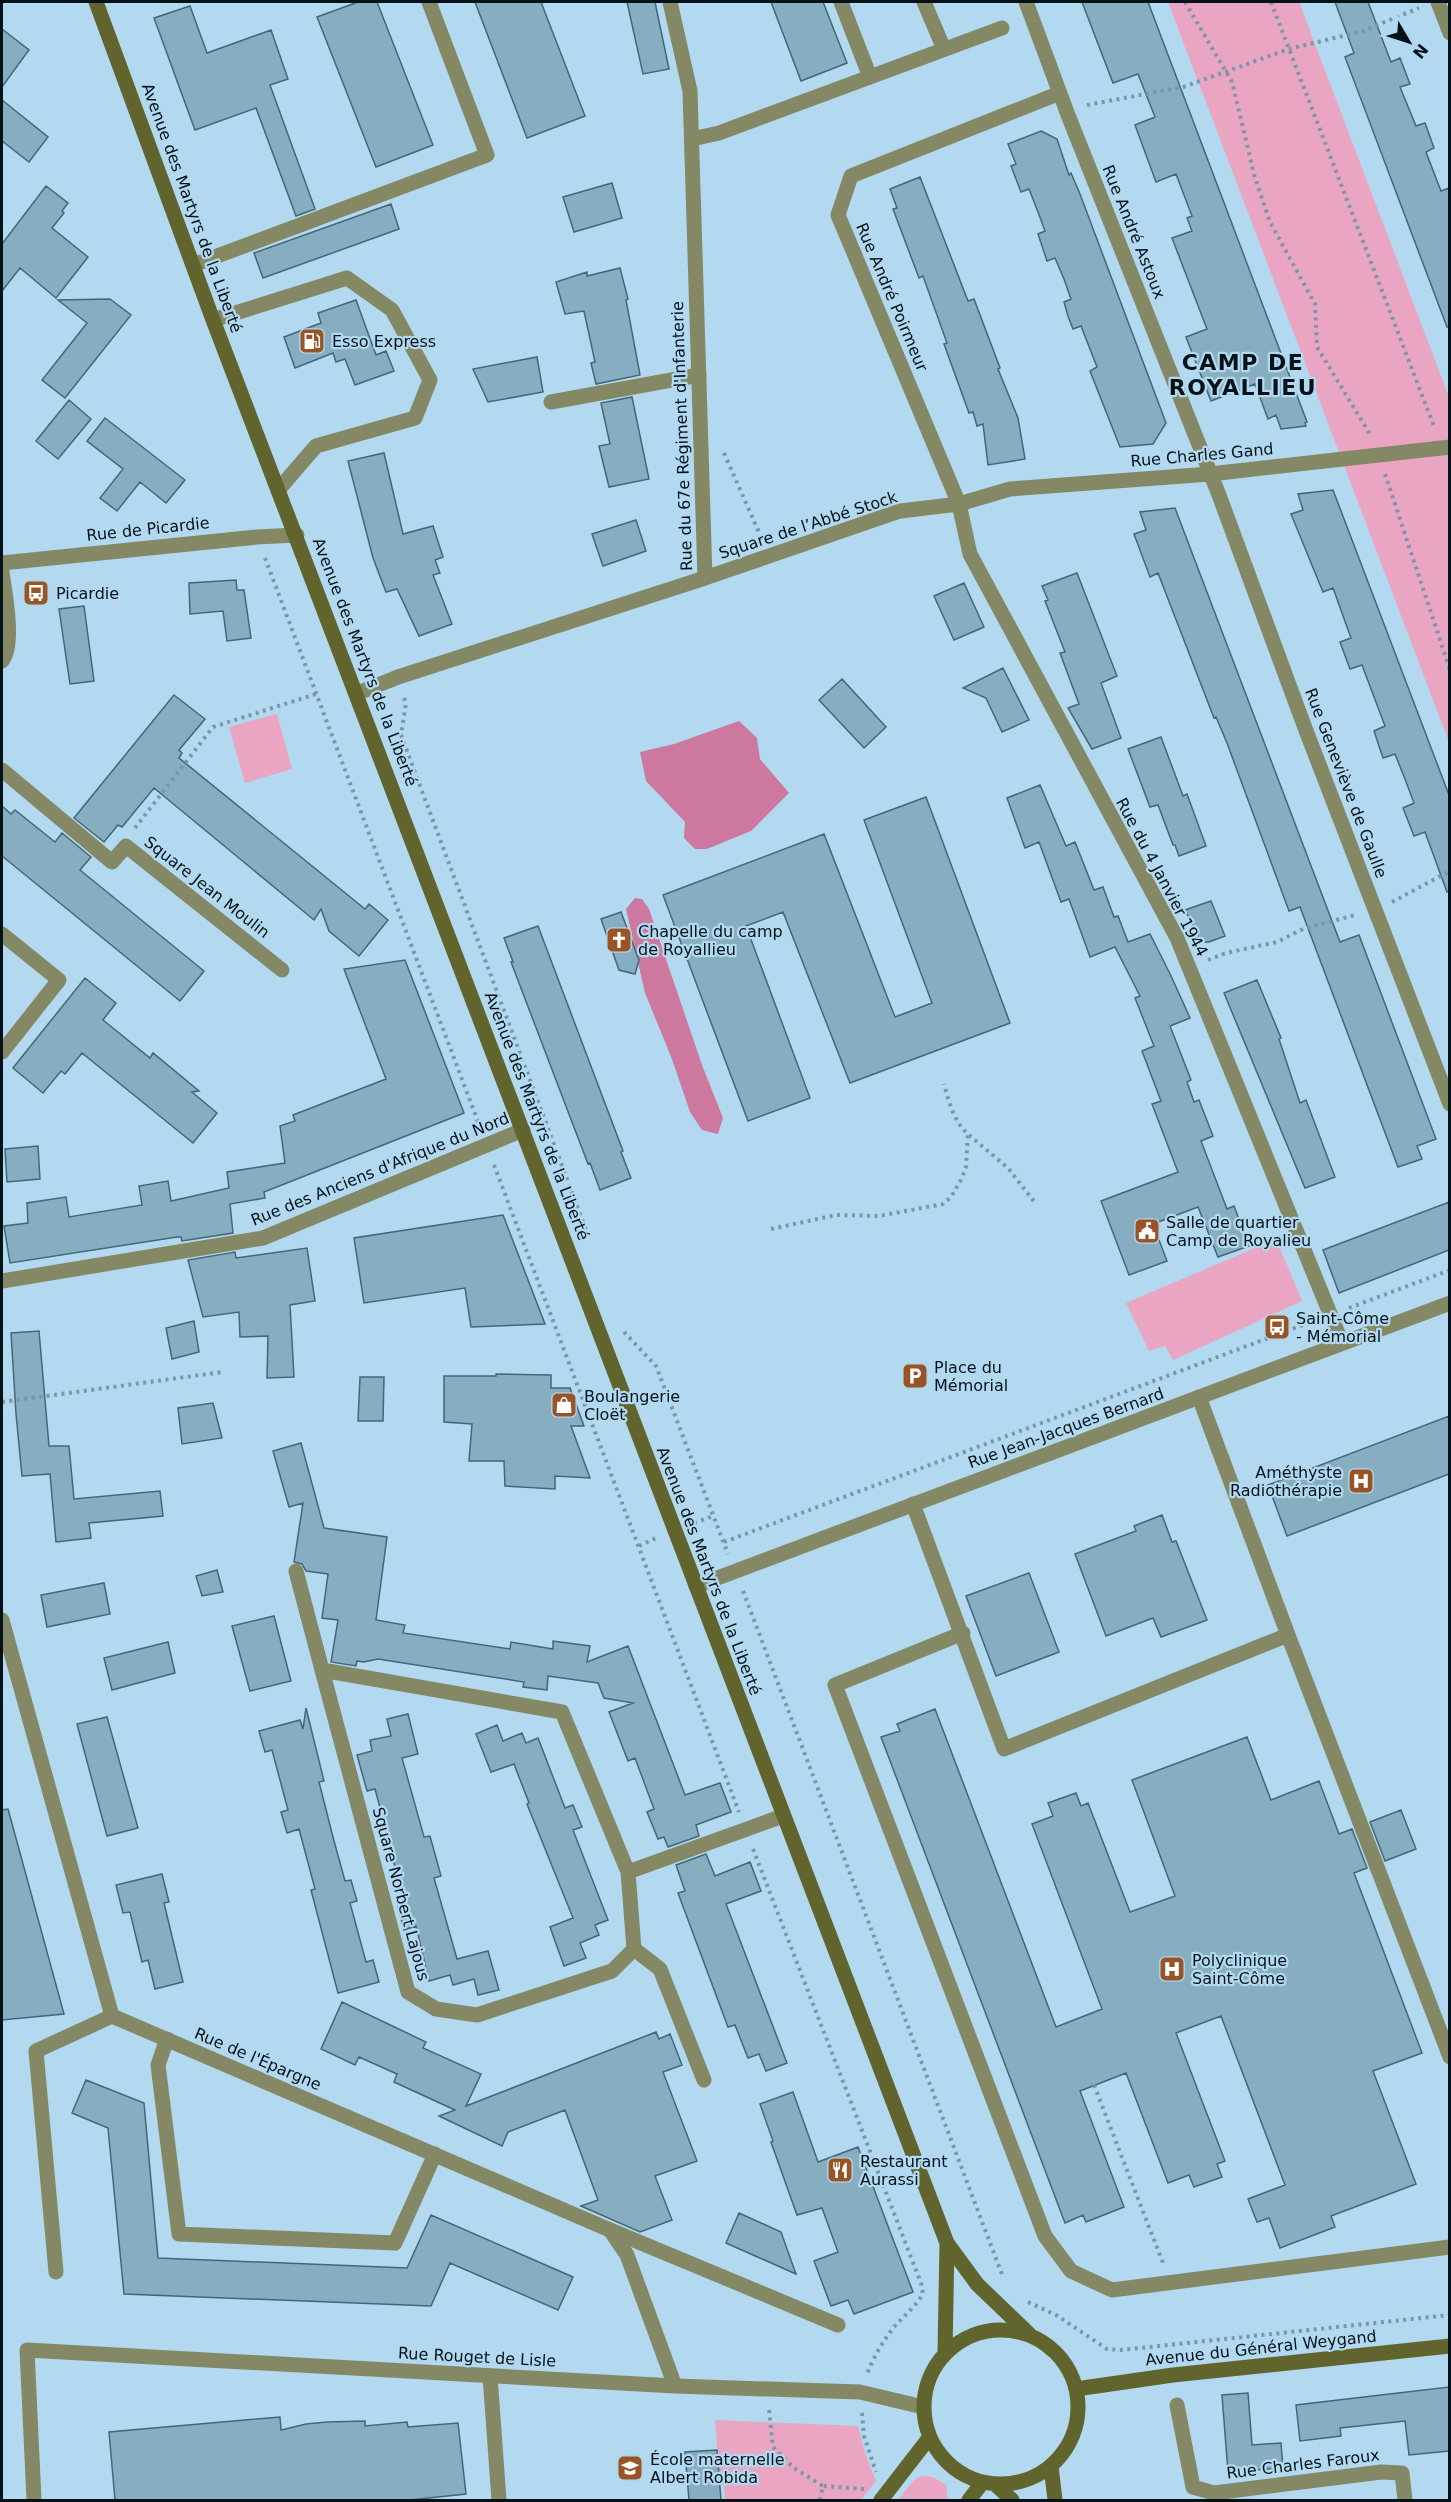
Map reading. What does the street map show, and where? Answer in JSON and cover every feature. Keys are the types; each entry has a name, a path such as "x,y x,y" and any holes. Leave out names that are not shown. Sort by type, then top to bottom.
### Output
{"street":[{"name":"Avenue des Martyrs de la Liberté","path":"96,2 213,320 358,693 947,2243 977,2284 1029,2334"},
{"path":"193,265 487,155 429,2"},
{"name":"Rue du 67e Régiment d'Infanterie","path":"358,693 398,677 705,578 690,91 670,2"},
{"path":"841,2 870,77"},
{"path":"924,2 944,49"},
{"name":"Rue André Astoux","path":"1026,2 1059,93 1210,474"},
{"path":"1431,4 1449,33"},
{"path":"692,140 719,133 1002,28"},
{"name":"Rue André Poirmeur","path":"959,504 838,214 850,176 1059,93"},
{"path":"213,320 347,278 392,310 429,380 415,418 316,446 279,489"},
{"path":"551,402 699,375"},
{"name":"Rue Charles Gand","path":"959,504 1010,489 1210,474 1446,448"},
{"name":"Rue Geneviève de Gaulle","path":"1210,474 1449,1104"},
{"name":"Square de l’Abbé Stock","path":"705,578 900,511 959,504"},
{"name":"Rue du 4 Janvier 1944","path":"959,504 970,554 1177,938 1342,1343"},
{"name":"Rue de Picardie","path":"2,562 297,535"},
{"path":"2,572 8,627 6,655 2,661"},
{"name":"Square Jean Moulin","path":"2,770 112,862 126,846 282,970"},
{"path":"2,934 59,980 2,1052"},
{"name":"Rue des Anciens d'Afrique du Nord","path":"2,1281 263,1238 523,1130"},
{"name":"Rue Jean-Jacques Bernard","path":"696,1586 1449,1303"},
{"path":"1199,1397 1449,2057"},
{"path":"913,1504 963,1633 1004,1749 1288,1635"},
{"name":"Square Norbert Lajous","path":"296,1571 408,1992 436,2009 477,2015 612,1971 634,1949"},
{"path":"2,1620 112,2016 36,2051 56,2272"},
{"path":"963,1633 835,1685 1045,2236 1071,2271 1112,2290 1449,2247"},
{"path":"322,1670 562,1712 628,1872 634,1949 660,1969 704,2080"},
{"path":"628,1872 783,1816"},
{"name":"Rue de l'Épargne","path":"112,2016 610,2230 838,2325"},
{"path":"167,2039 158,2065 179,2234 395,2243 435,2154"},
{"path":"610,2230 627,2255 675,2386"},
{"name":"Avenue des Martyrs de la Liberté","path":"945,2353 947,2243"},
{"path":"1005,2329 1029,2334 1047,2344 1066,2364 1076,2389 1079,2410 1075,2431 1065,2450 1051,2466 1032,2478 1010,2484 988,2483 964,2476 945,2462 929,2438 923,2407 927,2382 945,2353 968,2337 986,2331 1005,2329"},
{"name":"Avenue du Général Weygand","path":"1076,2389 1173,2375 1449,2346"},
{"name":"Rue Rouget de Lisle","path":"34,2500 27,2350 675,2386 860,2392 923,2407"},
{"path":"490,2376 499,2500"},
{"name":"Rue Charles Faroux","path":"1177,2405 1193,2487 1214,2493 1262,2494 1381,2472 1402,2473 1405,2500"},
{"path":"884,2497 929,2438"},
{"path":"1051,2466 1055,2500"},
{"path":"969,2500 988,2483"},
{"path":"988,2483 1012,2500"}],"path":[{"path":"1185,2 1232,82 1255,178 1270,222 1315,304 1317,347 1379,455 1449,670"},
{"path":"1271,2 1446,448"},
{"path":"1068,115 1087,105 1183,87 1289,49 1363,31 1431,4"},
{"path":"723,450 769,555"},
{"path":"257,537 745,1828 921,2283 923,2294 916,2305 894,2327 871,2363 860,2392 864,2436 884,2497"},
{"path":"398,677 406,703 401,735 587,1233"},
{"path":"126,846 137,825 213,727 316,694"},
{"path":"1190,968 1226,953 1277,942 1303,929 1375,910 1415,891 1449,871"},
{"path":"944,1084 952,1111 961,1128 1008,1168 1036,1204"},
{"path":"771,1230 836,1215 879,1216 943,1204 951,1197 966,1167 968,1134"},
{"path":"724,1542 1449,1270"},
{"path":"621,1322 625,1333 656,1366 736,1571 1006,2286"},
{"path":"2,1402 223,1372"},
{"path":"1094,2085 1162,2261 1174,2282"},
{"path":"1020,2296 1056,2315 1107,2349 1121,2350 1449,2314"},
{"path":"1028,2301 1029,2334"},
{"path":"767,2389 773,2447 794,2468 823,2486 874,2490 884,2497"},
{"path":"820,2500 823,2486"}],"shaded area":[{"path":"1168,2 1299,2 1449,397 1449,742"},
{"path":"277,714 292,769 245,783 229,727"},
{"path":"739,721 757,738 760,759 789,793 751,831 707,849 695,849 684,838 685,822 646,781 640,752 674,744"},
{"path":"635,898 642,899 649,909 702,1065 723,1118 718,1134 702,1130 690,1112 672,1059 645,993 626,909"},
{"path":"1276,1239 1302,1301 1173,1360 1165,1346 1149,1351 1126,1303"},
{"path":"715,2420 858,2426 876,2481 861,2500 725,2500 724,2485 720,2485"},
{"path":"922,2476 933,2477 946,2485 948,2500 898,2500 914,2480"}],"building":[{"path":"358,2 377,2 433,145 376,167 317,17"},
{"path":"475,2 541,2 585,116 527,138"},
{"path":"627,2 655,2 669,69 643,74"},
{"path":"771,2 823,2 847,63 801,81"},
{"path":"1082,2 1148,2 1307,422 1306,426 1281,429 1276,415 1268,419 1255,384 1211,401 1186,337 1207,329 1172,238 1192,231 1187,218 1192,216 1176,174 1156,182 1135,125 1155,117 1138,74 1113,83"},
{"path":"1335,2 1368,2 1391,62 1400,58 1410,84 1400,87 1416,126 1425,123 1434,148 1426,152 1441,191 1449,188 1449,327 1447,327 1345,57 1354,53"},
{"path":"190,6 207,53 271,30 288,79 270,85 315,209 296,216 256,108 195,130 154,18"},
{"path":"2,29 29,50 2,87"},
{"path":"2,100 48,137 29,162 2,141"},
{"path":"1041,131 1057,139 1166,423 1153,444 1120,447 1090,371 1097,367 1081,326 1073,329 1068,316 1064,302 1071,299 1064,279 1055,258 1047,261 1038,234 1045,231 1038,212 1029,189 1021,192 1011,166 1016,164 1008,144"},
{"path":"920,177 968,301 974,299 1000,368 998,369 1018,418 1025,459 988,465 983,424 977,426 973,412 969,413 923,276 919,278 893,209 897,208 890,189"},
{"path":"612,183 622,218 574,232 563,197"},
{"path":"46,186 68,203 62,211 64,213 52,228 88,257 56,298 20,268 2,291 2,244"},
{"path":"391,204 399,229 263,278 254,253"},
{"path":"620,268 628,299 626,300 640,375 596,384 591,363 595,362 584,311 565,314 556,282 587,272 587,276"},
{"path":"110,299 131,315 65,398 42,380 87,323 58,300"},
{"path":"356,300 376,355 386,351 394,371 355,385 345,359 336,362 333,353 295,368 284,337 321,323 318,313"},
{"path":"537,357 543,392 488,402 473,369"},
{"path":"632,397 649,479 609,487 599,446 610,444 601,403"},
{"path":"69,400 91,419 58,459 36,441"},
{"path":"105,418 185,480 166,503 140,482 117,511 100,498 123,469 87,441"},
{"path":"384,453 403,534 433,526 443,557 435,560 440,573 433,575 452,624 419,636 397,589 386,592 373,558 348,461"},
{"path":"1333,490 1449,795 1449,891 1447,892 1425,832 1414,836 1403,808 1414,803 1395,754 1383,758 1374,731 1385,726 1362,665 1350,669 1340,642 1351,638 1333,588 1323,592 1291,514 1303,510 1298,494"},
{"path":"1175,508 1340,942 1359,935 1436,1139 1417,1146 1422,1159 1398,1167 1300,907 1289,911 1227,743 1216,717 1214,718 1158,573 1150,577 1134,534 1146,530 1140,512"},
{"path":"636,520 646,551 603,566 592,534"},
{"path":"1077,573 1117,676 1101,683 1121,738 1092,749 1068,708 1079,704 1060,653 1065,652 1045,601 1048,600 1042,586"},
{"path":"236,580 237,590 244,590 251,638 227,641 223,611 190,614 189,583"},
{"path":"964,583 984,627 954,640 934,596"},
{"path":"84,606 94,681 70,684 59,609"},
{"path":"1003,668 1029,720 1002,732 986,698 963,688"},
{"path":"842,679 886,727 864,748 819,700"},
{"path":"174,695 205,719 179,750 182,753 179,758 365,909 369,904 388,920 359,956 329,931 321,909 314,920 154,788 122,827 118,825 104,842 74,818"},
{"path":"1161,737 1183,796 1187,794 1206,846 1179,856 1158,805 1150,807 1128,749"},
{"path":"1040,785 1066,846 1075,842 1094,890 1103,887 1114,917 1118,916 1128,942 1150,934 1172,978 1190,1018 1170,1026 1191,1080 1187,1082 1194,1102 1199,1100 1213,1136 1201,1141 1227,1209 1234,1206 1249,1246 1218,1257 1198,1207 1153,1224 1167,1261 1129,1275 1101,1201 1178,1172 1152,1104 1161,1101 1142,1051 1154,1046 1135,998 1140,996 1115,947 1090,957 1069,899 1061,902 1039,842 1025,848 1007,798"},
{"path":"926,797 1010,1023 850,1083 783,912 746,926 810,1098 748,1121 663,895 824,834 895,1017 932,1003 864,820"},
{"path":"2,806 11,814 15,810 55,842 62,833 91,857 80,870 204,971 180,1001 2,856"},
{"path":"1211,901 1225,936 1209,942 1201,942 1185,910"},
{"name":"Chapelle du camp de Royallieu","path":"621,912 639,960 635,974 619,970 601,919"},
{"path":"538,926 623,1151 621,1152 631,1178 600,1190 511,962 513,962 504,938"},
{"path":"405,960 464,1113 264,1192 265,1198 230,1204 233,1233 182,1241 181,1237 177,1237 10,1263 4,1226 28,1223 27,1203 66,1197 69,1217 142,1205 139,1186 168,1181 171,1201 229,1188 227,1172 285,1163 280,1126 295,1121 293,1115 386,1079 344,969"},
{"path":"85,978 116,1003 103,1020 150,1058 153,1053 199,1091 192,1092 217,1113 193,1143 82,1053 65,1074 61,1071 43,1093 13,1068"},
{"path":"1257,980 1281,1038 1279,1039 1300,1103 1306,1100 1335,1177 1305,1188 1224,993"},
{"path":"38,1146 40,1179 7,1182 5,1149"},
{"path":"1449,1202 1449,1250 1339,1293 1323,1250"},
{"path":"503,1215 545,1324 471,1327 465,1288 364,1303 354,1238"},
{"path":"307,1248 315,1301 290,1305 294,1377 267,1378 268,1336 240,1337 239,1312 203,1317 188,1260 235,1252 236,1258"},
{"path":"194,1321 199,1352 172,1359 166,1328"},
{"path":"39,1331 49,1446 69,1446 74,1499 160,1491 163,1516 89,1523 91,1538 56,1542 50,1474 22,1476 16,1414 11,1333"},
{"path":"496,1374 551,1375 551,1388 570,1388 584,1426 571,1426 590,1478 555,1476 555,1489 505,1486 504,1461 469,1461 472,1424 444,1422 444,1376 496,1376"},
{"path":"360,1377 384,1377 383,1421 358,1421"},
{"path":"213,1403 222,1438 182,1444 178,1408"},
{"path":"1449,1416 1449,1474 1287,1536 1268,1485"},
{"path":"301,1443 324,1528 387,1537 376,1620 405,1625 403,1633 510,1649 511,1642 553,1649 553,1641 590,1646 587,1662 628,1646 685,1795 720,1783 731,1812 696,1825 699,1836 668,1847 664,1837 658,1839 647,1812 654,1809 635,1758 628,1761 609,1712 633,1703 604,1698 598,1683 548,1676 547,1690 523,1687 524,1682 378,1659 357,1661 356,1666 331,1662 338,1620 322,1618 328,1574 306,1571 302,1564 294,1562 303,1503 289,1507 273,1451"},
{"path":"1162,1515 1172,1542 1176,1541 1207,1620 1161,1637 1153,1618 1106,1636 1075,1554 1136,1531 1134,1526"},
{"path":"217,1570 223,1592 202,1596 196,1576"},
{"path":"1029,1573 1059,1652 996,1676 966,1596"},
{"path":"104,1583 110,1614 47,1627 41,1595"},
{"path":"274,1616 291,1681 250,1691 232,1626"},
{"path":"168,1642 175,1673 112,1690 104,1658"},
{"path":"306,1708 324,1781 319,1782 334,1841 345,1881 351,1880 357,1901 350,1903 366,1962 373,1960 379,1982 338,1993 311,1890 315,1889 299,1829 287,1833 281,1812 288,1810 272,1750 265,1752 259,1731 300,1720 303,1729"},
{"path":"935,1709 1056,2027 1102,2009 1032,1824 1053,1816 1048,1803 1076,1793 1081,1806 1088,1803 1130,1912 1175,1896 1132,1780 1247,1737 1271,1800 1319,1781 1339,1834 1352,1829 1367,1868 1354,1873 1422,2053 1373,2071 1416,2184 1331,2216 1335,2227 1280,2248 1269,2218 1257,2222 1248,2199 1285,2185 1221,2016 1176,2033 1225,2161 1217,2164 1222,2177 1194,2187 1189,2175 1168,2183 1126,2073 1080,2091 1124,2207 1086,2222 1083,2215 1065,2223 881,1737 900,1731 897,1724"},
{"path":"408,1714 418,1754 402,1758 424,1837 430,1836 441,1876 434,1878 457,1959 488,1951 499,1990 478,1995 474,1979 453,1985 450,1975 429,1981 416,1926 404,1930 398,1907 404,1905 375,1789 367,1791 357,1755 372,1751 370,1740 391,1736 387,1719"},
{"path":"107,1717 138,1828 107,1836 77,1724"},
{"path":"497,1725 503,1741 522,1733 526,1743 538,1738 565,1808 573,1805 582,1827 573,1830 608,1920 595,1925 599,1935 580,1943 586,1958 564,1966 550,1927 573,1918 527,1804 529,1803 514,1764 491,1772 476,1734"},
{"path":"8,1809 64,2014 2,2020 2,1810"},
{"path":"1401,1810 1416,1849 1385,1861 1370,1822"},
{"path":"706,1854 715,1876 750,1862 761,1891 726,1904 787,2063 766,2071 759,2054 748,2058 735,2025 728,2027 678,1893 685,1891 676,1865"},
{"path":"162,1874 169,1902 164,1903 183,1982 155,1989 148,1960 142,1962 130,1912 123,1913 116,1885"},
{"path":"342,2002 426,2042 423,2048 481,2074 466,2106 656,2032 659,2039 670,2034 682,2065 663,2072 697,2161 655,2176 672,2220 640,2232 581,2206 598,2200 565,2110 508,2132 502,2146 439,2116 455,2110 394,2082 397,2074 359,2057 355,2065 321,2049"},
{"path":"86,2080 144,2103 158,2258 407,2268 431,2215 573,2277 558,2310 450,2263 431,2306 124,2294 108,2128 72,2113"},
{"path":"793,2092 818,2162 858,2147 913,2292 854,2314 848,2300 831,2306 814,2261 838,2252 822,2208 797,2215 760,2104"},
{"path":"739,2213 781,2232 796,2274 726,2243"},
{"path":"1449,2387 1449,2451 1409,2455 1405,2421 1340,2428 1341,2436 1300,2441 1296,2405"},
{"path":"1248,2393 1252,2445 1281,2443 1283,2468 1228,2472 1222,2395"},
{"path":"280,2417 281,2430 327,2422 365,2421 365,2426 407,2422 408,2427 458,2423 466,2494 410,2500 115,2500 109,2432"},
{"path":"717,2450 721,2500 689,2500 685,2452"}],"place":[{"name":"Esso Express","path":"312,341"},
{"name":"Picardie","path":"36,593"},
{"name":"Chapelle du camp de Royallieu","path":"619,940"},
{"name":"Salle de quartier Camp de Royalieu","path":"1147,1231"},
{"name":"Saint-Côme - Mémorial","path":"1277,1327"},
{"name":"Place du Mémorial","path":"915,1376"},
{"name":"Boulangerie Cloët","path":"564,1405"},
{"name":"Améthyste Radiothérapie","path":"1361,1481"},
{"name":"Polyclinique Saint-Côme","path":"1172,1969"},
{"name":"Restaurant Aurassi","path":"840,2170"},
{"name":"École maternelle Albert Robida","path":"630,2468"}],"district":[{"name":"CAMP DE ROYALLIEU","path":"1243,374"}]}
